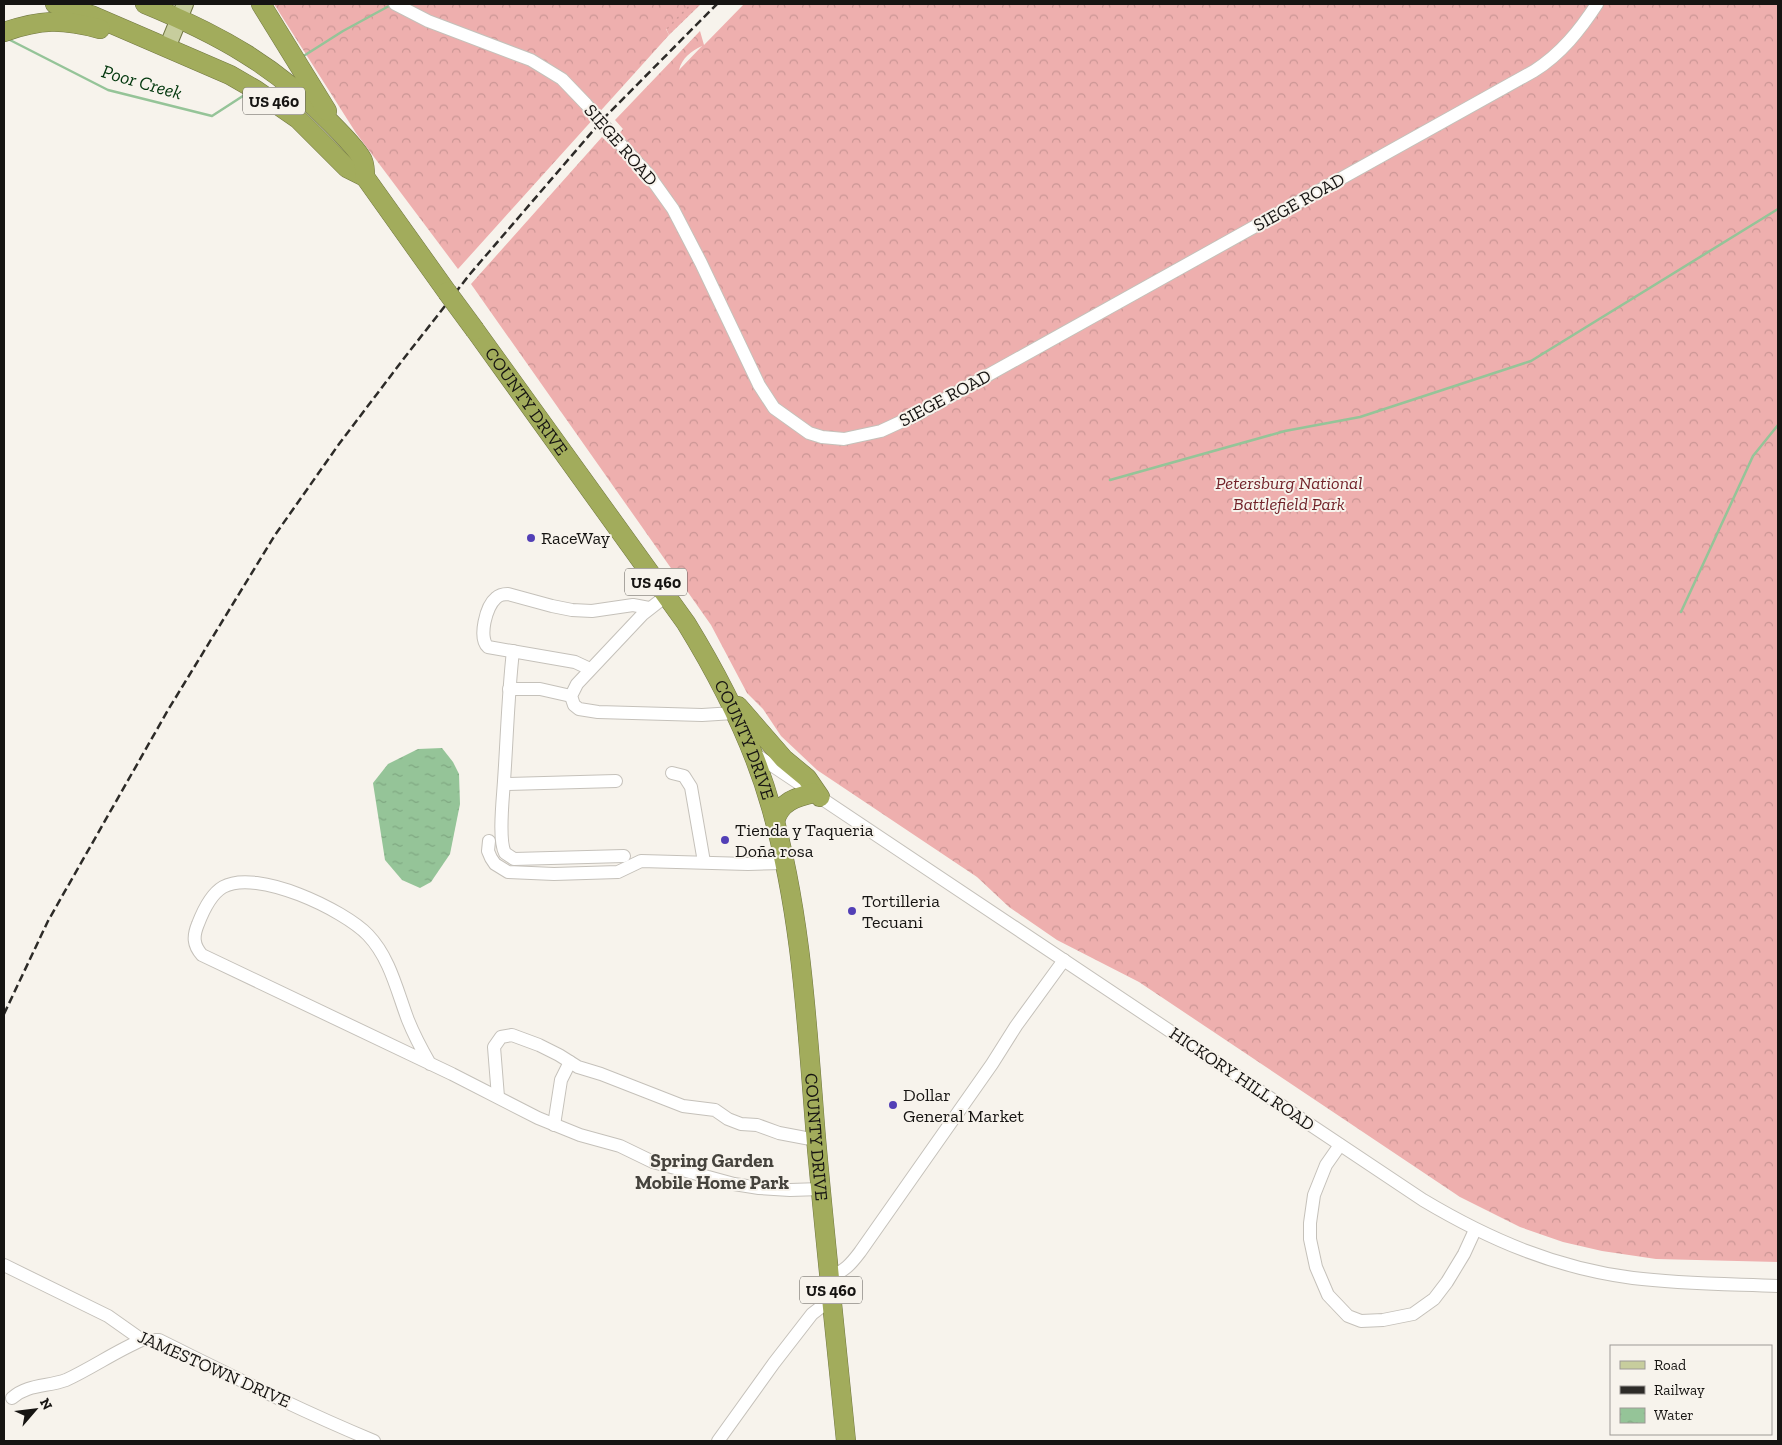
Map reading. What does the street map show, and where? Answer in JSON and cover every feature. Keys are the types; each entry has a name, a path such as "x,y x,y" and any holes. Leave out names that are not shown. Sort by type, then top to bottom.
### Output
{"highway":[{"name":"US 460","path":"55,4 90,15 167,48"},
{"name":"US 460","path":"145,4 183,11"},
{"path":"261,4 320,98 336,128"},
{"name":"COUNTY DRIVE","path":"183,11 215,35 270,69 295,89 336,128 363,160 365,176 694,636 734,713 752,752 775,821 786,863 800,950 816,1140 846,1441"},
{"path":"4,32 39,22 62,22 149,40"},
{"name":"COUNTY DRIVE","path":"167,48 230,75 256,90 298,119 346,168 365,176"},
{"path":"722,688 784,759 807,778 817,795 796,798 787,802 777,815 775,821"}],"main road":[{"path":"167,48 183,11"}],"street":[{"name":"SIEGE ROAD","path":"395,4 428,22 531,60 547,68 562,80 586,104 648,174 673,209 758,385 774,408 809,433 828,438 844,439 880,431 920,413 1534,71 1556,56 1567,45 1597,4"},
{"path":"590,669 575,662 488,647 484,640 485,620 488,610 501,595 511,594 572,610 592,612 633,605 649,608"},
{"path":"666,596 649,608 577,684 571,696 574,705 579,709 598,712 702,715 734,713"},
{"path":"513,651 504,784 502,846 504,854 514,858 551,859 624,856"},
{"path":"509,689 540,689 571,696"},
{"name":"HICKORY HILL ROAD","path":"752,752 1423,1200 1475,1230 1540,1257 1618,1276 1671,1282 1778,1286"},
{"path":"672,773 684,776 691,787 704,862"},
{"path":"504,784 616,781"},
{"path":"489,841 488,851 491,858 501,869 508,872 554,874 618,872 641,861 786,863"},
{"path":"430,1064 408,1021 384,957 368,936 357,926 345,917 295,893 267,884 244,882 230,884 216,893 201,917 195,932 195,944 202,955 554,1125 620,1146 653,1162 734,1184 790,1190 821,1189"},
{"path":"830,1276 842,1272 850,1266 992,1064 1016,1026 1064,960"},
{"path":"498,1097 494,1047 501,1038 512,1035 559,1055 578,1067 683,1106 714,1110 728,1119 741,1124 816,1140"},
{"path":"554,1125 561,1080 570,1062"},
{"path":"1340,1145 1326,1166 1314,1195 1310,1239 1316,1267 1328,1295 1348,1316 1361,1321 1383,1320 1413,1314 1434,1299 1447,1282 1464,1254 1475,1230"},
{"name":"JAMESTOWN DRIVE","path":"4,1265 108,1316 142,1340 159,1340 274,1397 352,1433 374,1441"},
{"path":"718,1441 812,1314 821,1307 832,1304"},
{"path":"12,1398 26,1388 46,1386 69,1378 142,1340"}],"green space":[{"path":"274,4 690,4 666,29 669,35 458,269 356,133"},
{"path":"655,4 701,4 669,35"},
{"name":"Petersburg National Battlefield Park","path":"744,4 1778,4 1778,1262 1656,1259 1602,1251 1563,1242 1520,1227 1460,1197 1139,982 1057,940 1009,907 977,877 817,770 781,736 763,709 747,693 711,625 471,284 602,137 609,144 623,129 615,120 700,31 704,45","holes":["702,46 679,70 682,62 688,55"]}],"water":[{"path":"442,748 453,762 459,774 460,804 450,854 431,882 420,888 402,880 385,860 373,783 388,764 418,749"}],"waterway":[{"name":"Poor Creek","path":"302,57 343,31 389,6"},
{"name":"Poor Creek","path":"8,39 108,90 212,116 246,94"},
{"path":"1110,480 1285,431 1360,417 1531,361 1778,209"},
{"path":"1681,612 1753,456 1778,425"}],"railway":[{"path":"4,1014 48,921 168,710 275,535 339,444 470,274 604,118 717,4"}],"place":[{"name":"RaceWay","path":"531,538"},
{"name":"Tienda y Taqueria Doña rosa","path":"725,840"},
{"name":"Tortilleria Tecuani","path":"852,911"},
{"name":"Dollar General Market","path":"893,1105"}],"district":[{"name":"Spring Garden Mobile Home Park","path":"712,1171"}]}
